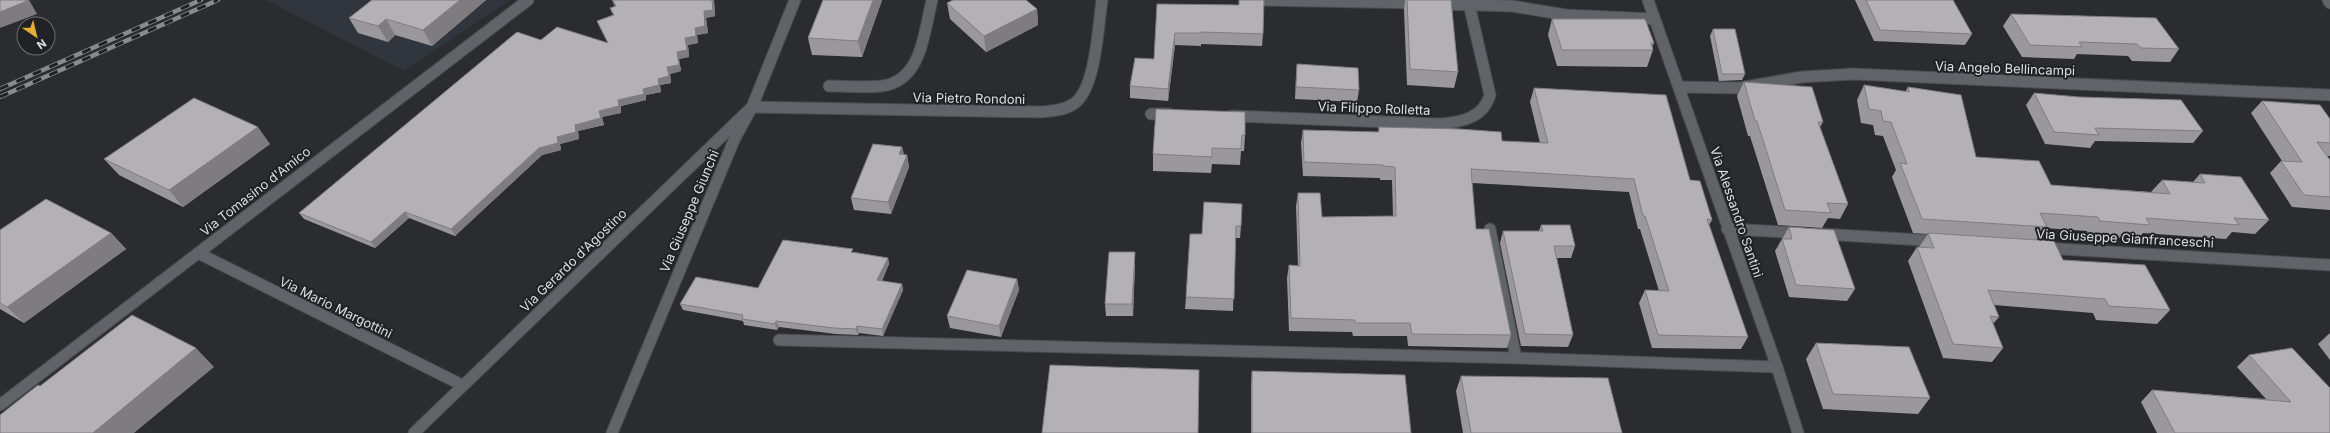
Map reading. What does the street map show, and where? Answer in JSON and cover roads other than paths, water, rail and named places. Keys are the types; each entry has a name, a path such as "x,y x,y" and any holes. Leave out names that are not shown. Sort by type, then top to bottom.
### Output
{"street":[{"name":"Via Tomasino d'Amico","path":"0,405 528,0"},
{"name":"Via Giuseppe Giunchi","path":"612,433 735,138 752,107 795,0"},
{"path":"829,86 882,86 897,82 908,76 915,64 932,0"},
{"name":"Via Pietro Rondoni","path":"752,107 1039,112 1060,110 1079,99 1088,86 1102,0"},
{"path":"1263,0 1512,6 1576,16 1654,19"},
{"name":"Via Alessandro Santini","path":"1648,0 1727,229 1777,367 1798,433"},
{"name":"Via Filippo Rolletta","path":"1221,116 1440,124 1459,122 1474,117 1485,108 1490,95 1469,4"},
{"name":"Via Angelo Bellincampi","path":"1679,87 1739,88 1802,77 1853,74 2330,95"},
{"name":"Via Gerardo d'Agostino","path":"414,433 462,385 752,107"},
{"path":"1151,114 1182,115"},
{"path":"1490,229 1516,358"},
{"path":"1727,229 1949,242"},
{"name":"Via Giuseppe Gianfranceschi","path":"2029,247 2330,265"},
{"name":"Via Mario Margottini","path":"198,253 462,385"},
{"path":"779,340 1516,358 1777,367"}],"railway":[{"path":"0,89 201,0"},
{"path":"0,97 218,0"}]}
